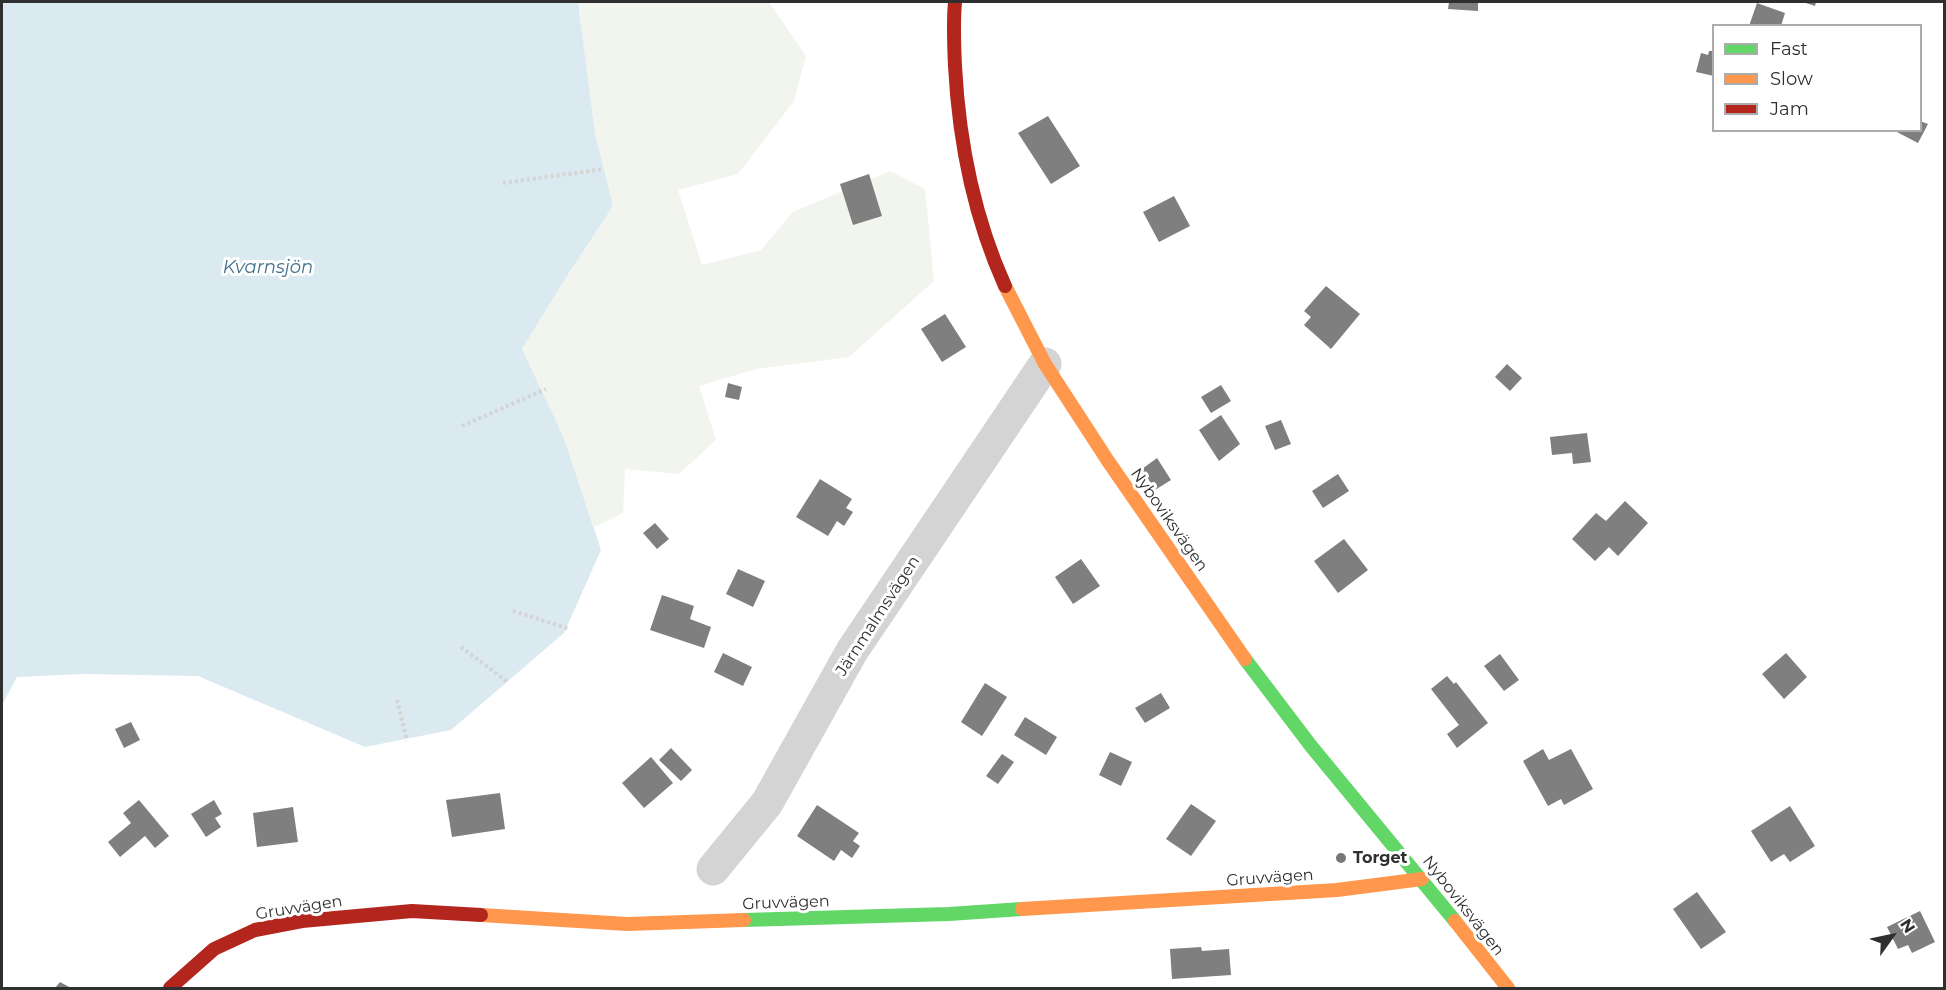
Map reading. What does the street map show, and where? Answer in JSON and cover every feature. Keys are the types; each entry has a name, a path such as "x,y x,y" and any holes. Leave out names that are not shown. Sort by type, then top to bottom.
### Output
{"street":[{"name":"Nyboviksvägen","path":"955,2 953,20 957,106 974,199 990,250 1010,297 1045,364 1108,461 1267,690 1508,988"},
{"name":"Järnmalmsvägen","path":"713,869 766,803 852,651 1045,364"},
{"name":"Gruvvägen","path":"170,988 214,950 255,930 302,921 412,911 627,924 949,914 1325,891 1422,879"}],"path":[{"path":"503,183 604,168"},
{"path":"462,426 546,389"},
{"path":"513,611 569,629"},
{"path":"461,647 509,683"},
{"path":"397,700 407,741"}],"shaded area":[{"path":"578,2 769,2 806,56 794,101 738,174 678,190 702,265 761,250 793,212 890,171 925,189 934,281 849,357 756,369 699,386 716,440 679,474 625,469 623,513 594,527 564,438 522,349 613,206 595,133"}],"water":[{"name":"Kvarnsjön","path":"2,2 578,2 595,133 613,206 522,349 564,438 601,550 564,633 451,730 365,747 198,676 83,674 17,677 2,705"}],"building":[{"path":"1449,2 1478,2 1478,11 1448,9"},
{"path":"1803,2 1816,2 1815,6"},
{"path":"1757,3 1785,13 1782,24 1750,24"},
{"path":"1709,51 1712,51 1712,76 1696,72 1701,53 1708,55"},
{"path":"1048,116 1080,166 1051,184 1018,133"},
{"path":"1922,122 1928,124 1918,143 1897,132 1922,132"},
{"path":"869,174 882,216 853,225 840,184"},
{"path":"1174,196 1190,226 1159,242 1143,212"},
{"path":"1326,286 1360,314 1331,349 1304,325 1311,317 1304,311"},
{"path":"945,314 966,347 942,362 921,329"},
{"path":"1507,364 1522,378 1510,391 1495,377"},
{"path":"728,383 742,387 739,400 725,397"},
{"path":"1221,385 1231,401 1211,413 1201,397"},
{"path":"1221,415 1240,444 1219,461 1199,430"},
{"path":"1281,420 1291,444 1275,450 1265,426"},
{"path":"1587,433 1591,462 1573,464 1572,453 1552,455 1550,437"},
{"path":"1157,458 1171,480 1155,490 1142,469"},
{"path":"1338,474 1349,491 1323,508 1312,491"},
{"path":"820,479 852,499 846,508 853,512 844,526 837,521 828,536 796,517"},
{"path":"1625,501 1648,523 1618,556 1609,547 1595,561 1572,539 1596,513 1606,521"},
{"path":"655,523 669,539 657,549 643,533"},
{"path":"1344,539 1368,570 1338,593 1314,561"},
{"path":"1081,559 1100,586 1073,604 1055,577"},
{"path":"738,569 765,581 753,607 726,594"},
{"path":"662,595 694,606 690,619 711,627 704,648 650,630"},
{"path":"723,653 752,667 743,686 714,672"},
{"path":"1786,653 1807,677 1784,699 1762,674"},
{"path":"1500,654 1519,680 1504,691 1484,666"},
{"path":"1447,676 1454,684 1456,682 1488,723 1457,748 1447,734 1459,725 1431,689"},
{"path":"985,683 1007,697 982,736 961,722"},
{"path":"1161,693 1170,708 1145,723 1135,708"},
{"path":"1025,717 1057,737 1046,755 1014,735"},
{"path":"131,722 140,740 124,748 115,729"},
{"path":"671,748 692,770 681,781 659,760"},
{"path":"1543,749 1549,760 1571,749 1593,789 1564,805 1561,799 1548,806 1523,761"},
{"path":"1110,752 1132,762 1121,786 1099,775"},
{"path":"1002,754 1014,762 998,784 986,776"},
{"path":"651,757 673,783 644,808 622,783"},
{"path":"500,793 505,829 452,837 446,800"},
{"path":"139,800 169,836 155,848 145,836 120,857 108,842 131,823 123,813"},
{"path":"214,800 222,814 215,818 221,827 206,837 191,814"},
{"path":"1191,804 1216,821 1191,856 1166,839"},
{"path":"817,805 859,833 853,841 860,846 852,858 841,850 834,861 797,836"},
{"path":"1790,806 1815,846 1790,862 1784,854 1771,862 1751,831"},
{"path":"293,807 298,842 257,847 253,813"},
{"path":"1697,892 1726,932 1701,949 1673,909"},
{"path":"1920,911 1935,942 1912,953 1908,945 1898,949 1887,927"},
{"path":"1201,947 1202,951 1229,949 1231,975 1172,979 1170,949"},
{"path":"60,982 71,988 55,988"}],"traffic: fast":[{"path":"1245,659 1311,746 1455,921"},
{"path":"744,920 949,914 1022,909"}],"traffic: slow":[{"path":"1005,286 1045,364 1108,461 1245,659"},
{"path":"1022,909 1337,890 1422,879"},
{"path":"481,915 627,924 744,920"},
{"path":"1455,921 1508,988"}],"traffic: jam":[{"path":"955,2 955,66 964,151 985,233 1005,286"},
{"path":"170,988 214,949 255,930 302,921 412,911 481,915"}],"place":[{"name":"Torget","path":"1341,858"}]}
